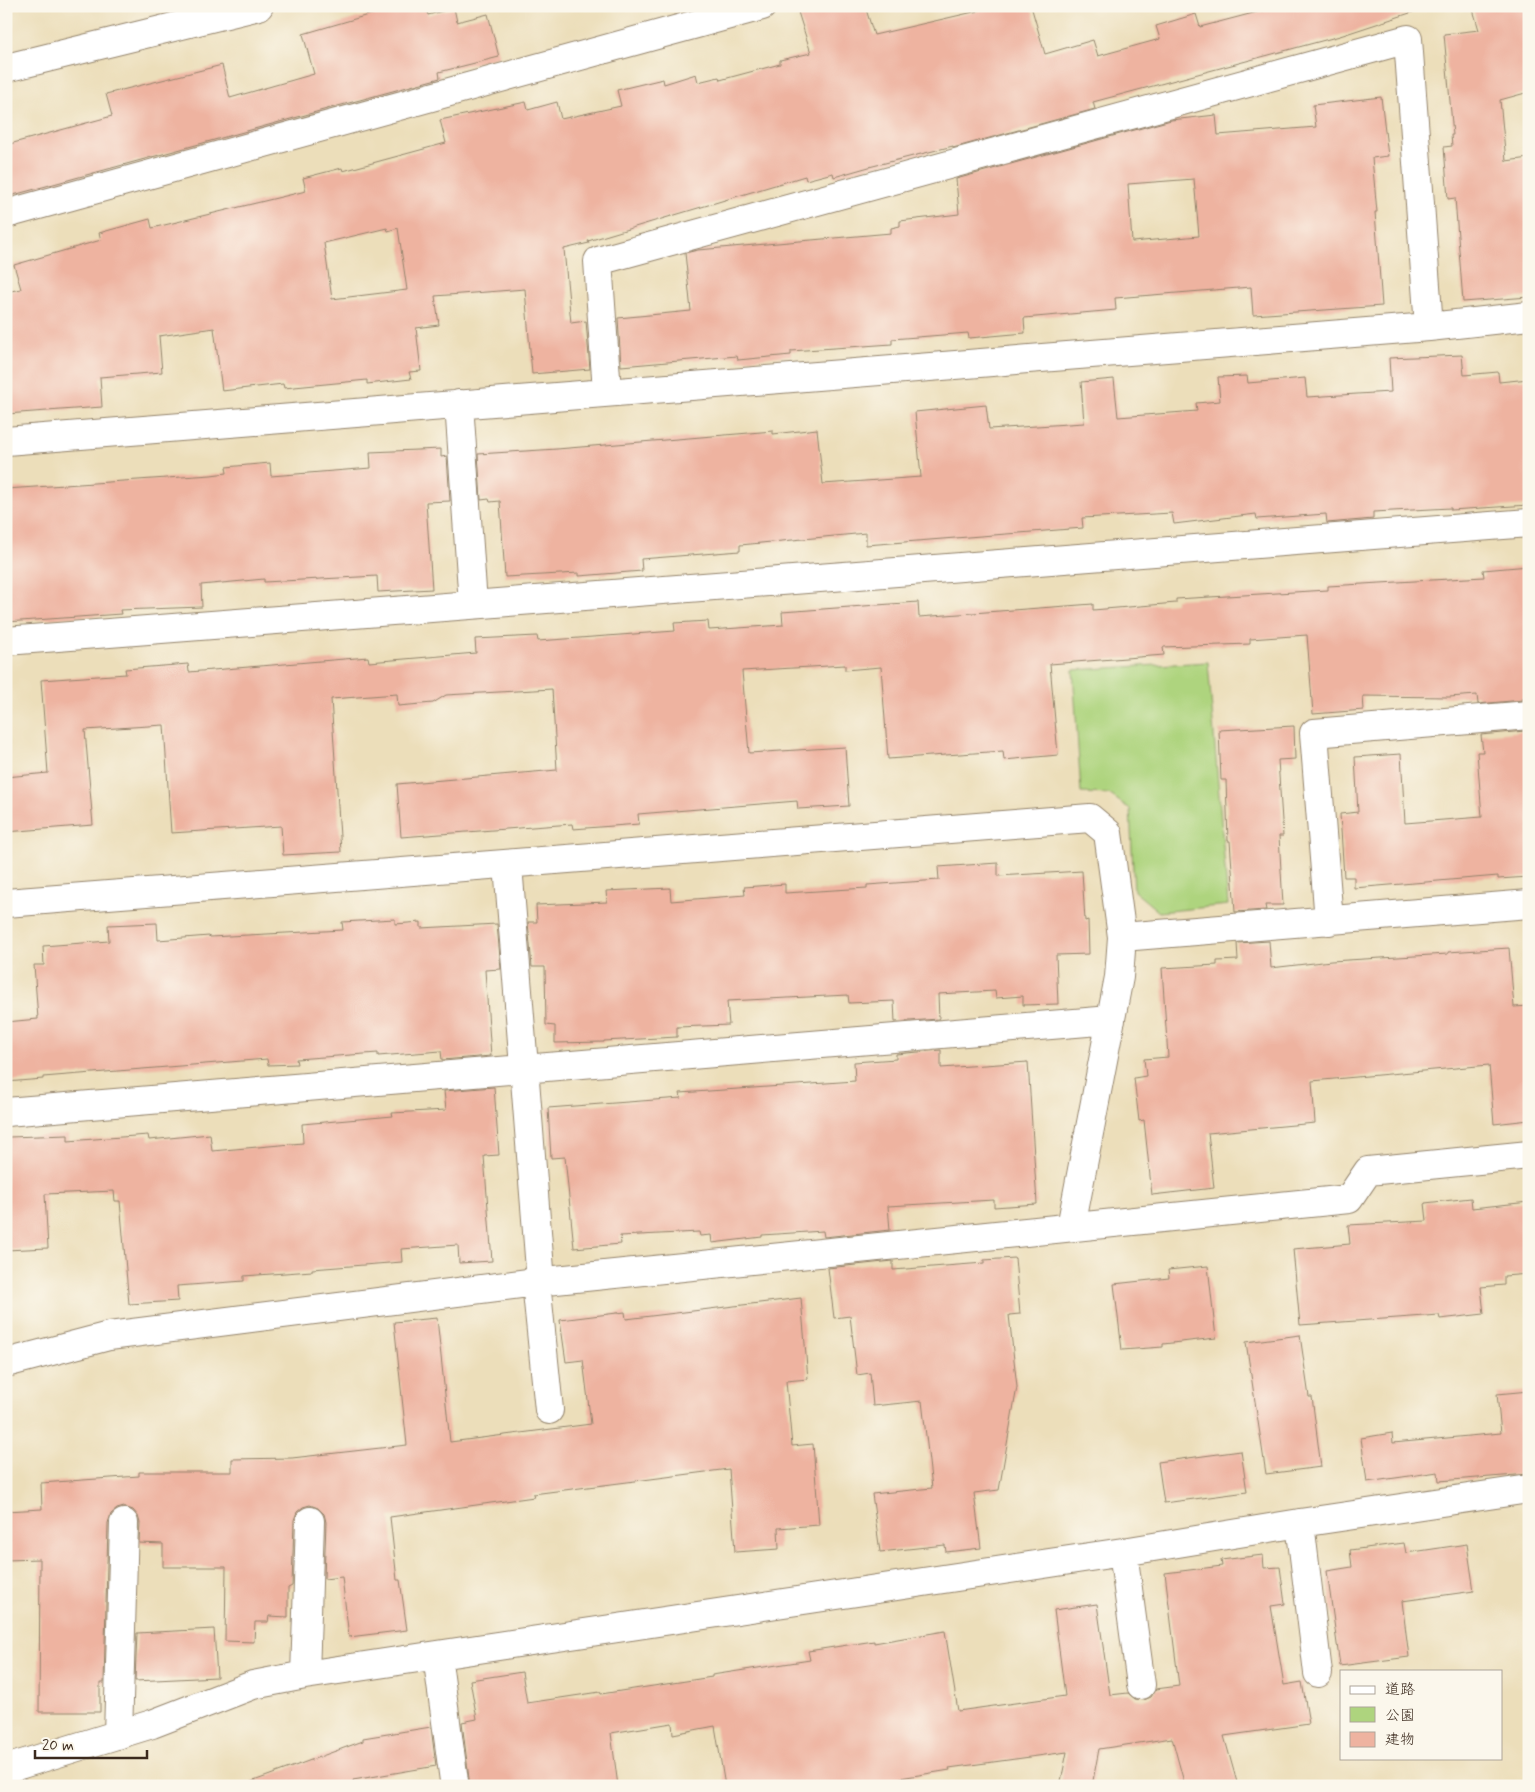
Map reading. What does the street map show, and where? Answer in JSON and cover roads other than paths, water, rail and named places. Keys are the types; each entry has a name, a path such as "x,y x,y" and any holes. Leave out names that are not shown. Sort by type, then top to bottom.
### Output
{"street":[{"path":"6,68 259,6"},
{"path":"6,214 706,14 762,6"},
{"path":"607,392 598,261 1408,39 1429,327"},
{"path":"6,441 1429,327 1529,316"},
{"path":"459,404 473,604"},
{"path":"6,641 1529,523"},
{"path":"1329,921 1314,733 1529,716"},
{"path":"6,903 1090,818 1108,833 1122,937 1119,977 1071,1227"},
{"path":"508,865 549,1410"},
{"path":"1122,937 1529,904"},
{"path":"6,1112 1111,1020"},
{"path":"6,1363 109,1336 539,1282 1349,1199 1368,1171 1529,1155"},
{"path":"6,1769 152,1724 253,1685 437,1655 1123,1552 1300,1522 1529,1488"},
{"path":"305,1676 310,1521"},
{"path":"1300,1522 1318,1673"},
{"path":"118,1734 124,1523"},
{"path":"1123,1552 1141,1685"},
{"path":"437,1655 454,1781"}]}
